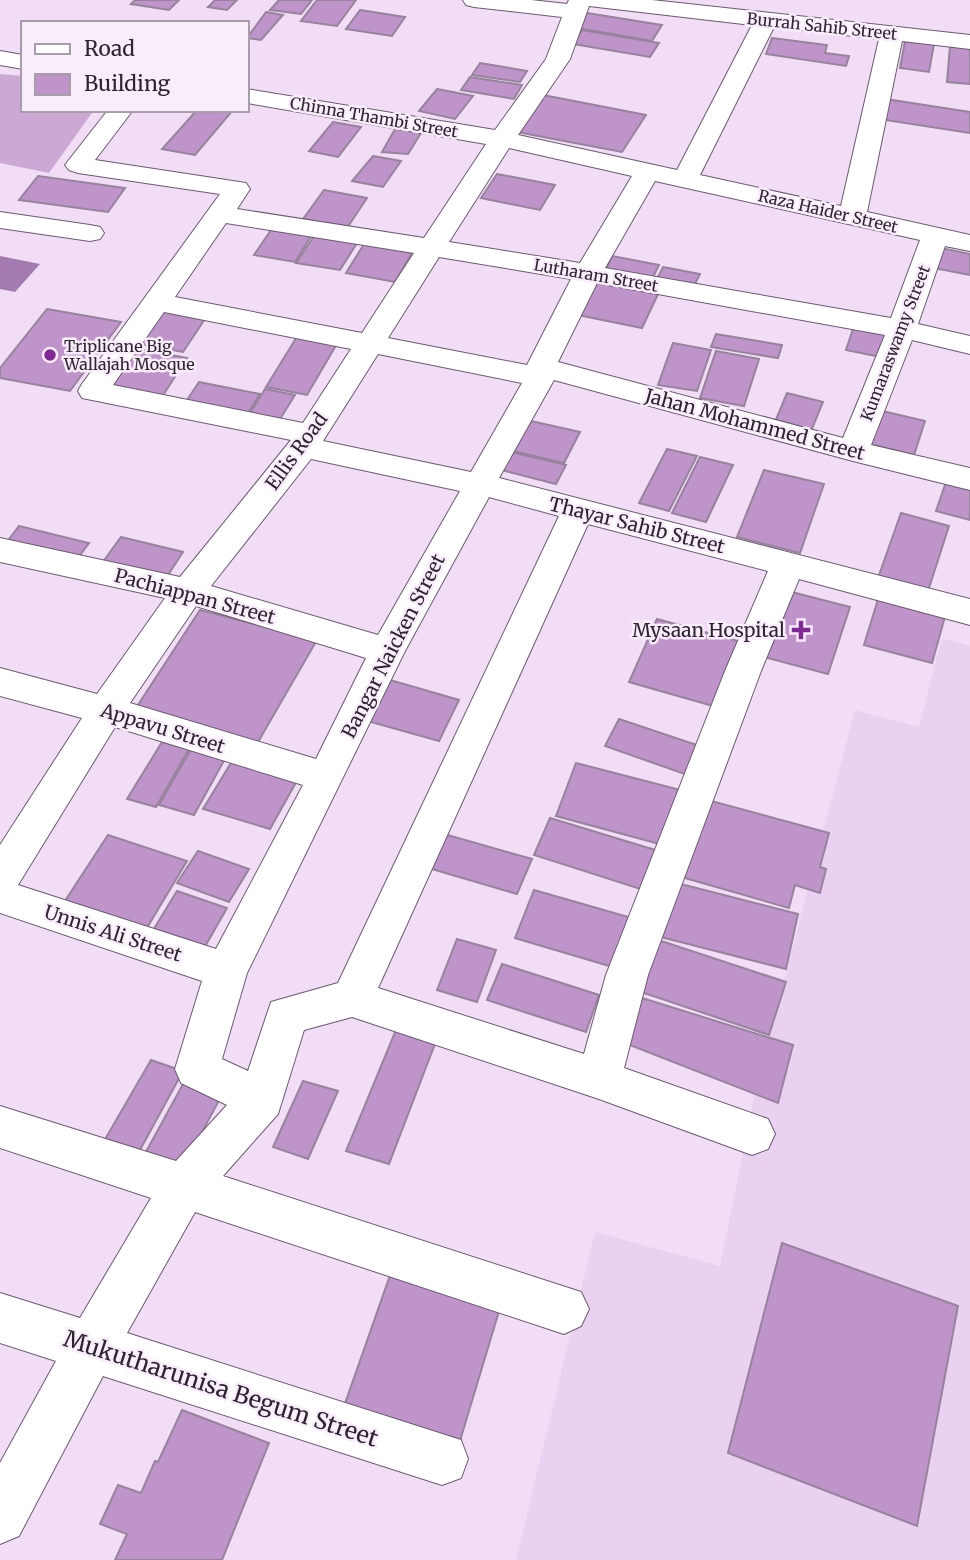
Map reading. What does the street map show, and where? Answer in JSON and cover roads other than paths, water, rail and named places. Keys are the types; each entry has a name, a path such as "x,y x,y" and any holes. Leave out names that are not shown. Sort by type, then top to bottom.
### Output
{"street":[{"name":"Burrah Sahib Street","path":"474,0 582,4 970,42"},
{"path":"815,26 827,0"},
{"name":"Ellis Road","path":"0,879 106,710 188,591 307,440 366,345 558,59 582,4"},
{"path":"685,179 766,20"},
{"path":"852,216 892,34"},
{"path":"0,58 21,62"},
{"name":"Chinna Thambi Street","path":"248,96 502,139 647,172"},
{"path":"119,112 78,165 237,189 157,302"},
{"name":"Raza Haider Street","path":"647,172 970,243"},
{"name":"Bangar Naicken Street","path":"262,1099 197,1069 226,971 326,777 387,651 541,372 588,273 647,172"},
{"name":"Lutharam Street","path":"220,214 588,273 902,329 970,345"},
{"path":"0,220 90,233"},
{"name":"Kumaraswamy Street","path":"853,451 902,329 935,234"},
{"name":"Jahan Mohammed Street","path":"157,302 366,345 541,372 970,479"},
{"name":"Thayar Sahib Street","path":"157,302 93,391 307,440 970,612"},
{"path":"352,998 578,510"},
{"name":"Pachiappan Street","path":"0,550 188,591 387,651"},
{"path":"599,1079 627,975 743,671 789,563"},
{"name":"Appavu Street","path":"0,682 106,710 326,777"},
{"name":"Unnis Ali Street","path":"0,896 226,971"},
{"path":"0,1517 90,1347 183,1188 262,1099 286,1016 352,998 599,1079 752,1134"},
{"path":"0,1127 564,1309"},
{"name":"Mukutharunisa Begum Street","path":"0,1318 442,1459"}],"place":[{"name":"Triplicane Big Wallajah Mosque","path":"50,355"},
{"name":"Mysaan Hospital","path":"801,630"}]}
